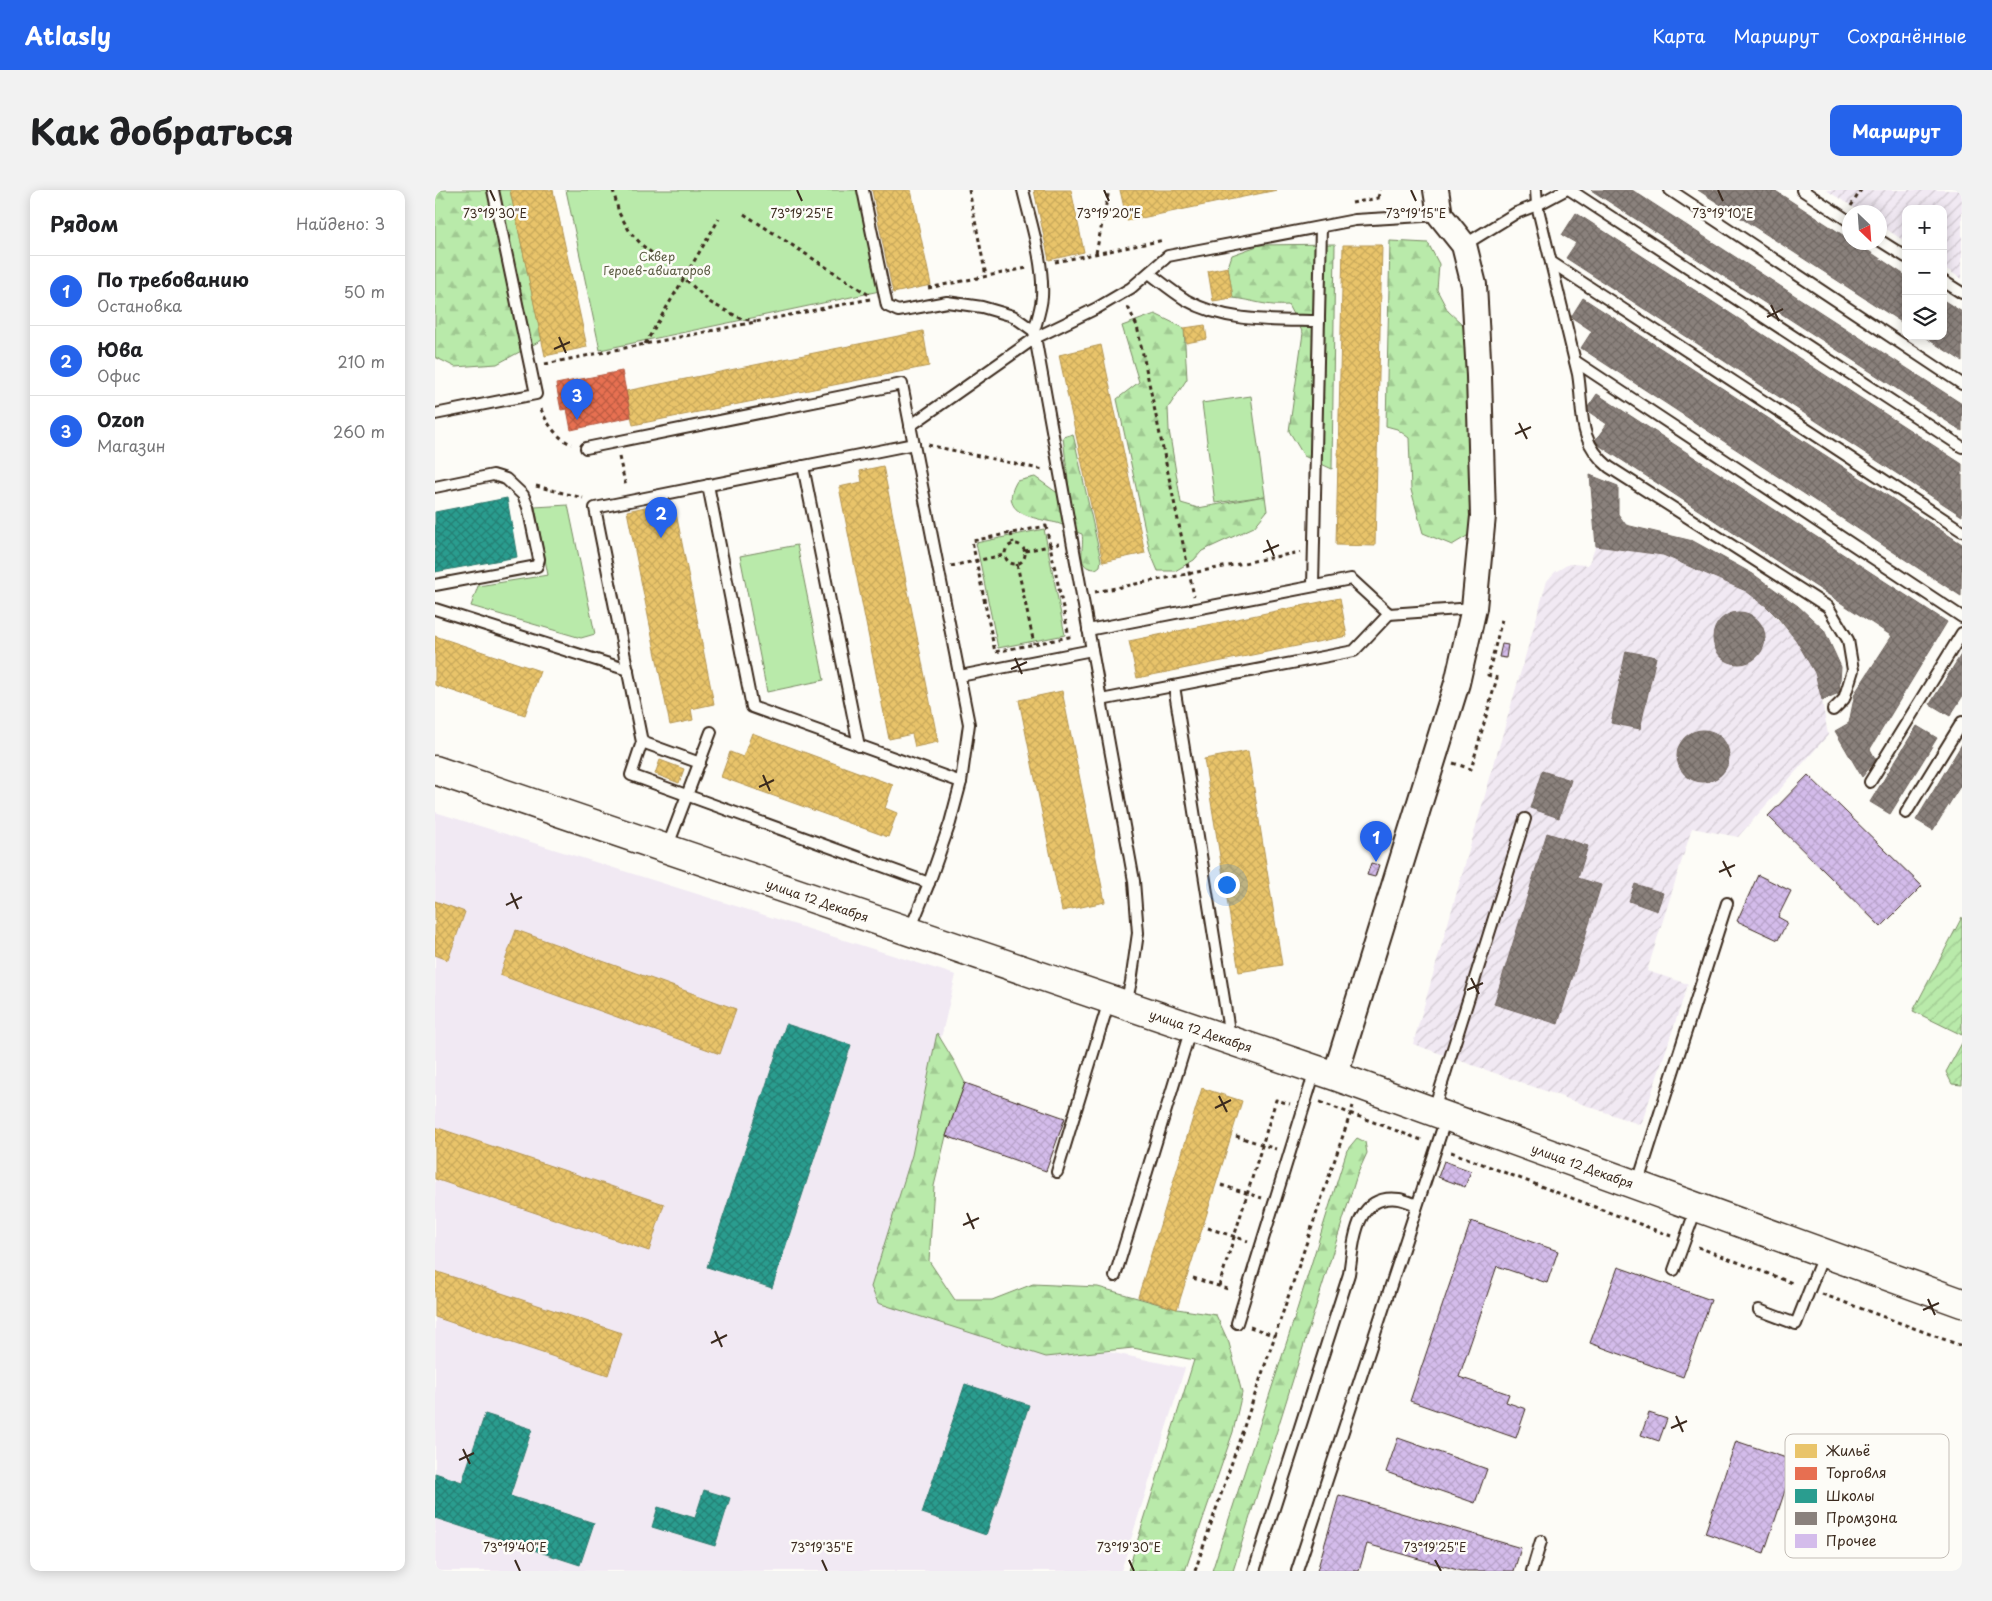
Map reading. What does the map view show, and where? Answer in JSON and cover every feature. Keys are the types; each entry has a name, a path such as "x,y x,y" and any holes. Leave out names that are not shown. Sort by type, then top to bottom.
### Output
{"main road":[{"name":"улица 12 Декабря","path":"435,770 1231,1040 1962,1303"}],"street":[{"path":"1337,1078 1457,684 1473,608 1483,516 1474,285 1463,244 1440,215 1436,190"}],"lane":[{"path":"435,414 536,394 493,190"},
{"path":"863,190 887,306 898,311 947,302 982,307 1013,316 1035,335"},
{"path":"1023,190 1039,265 1042,296 1035,335 1135,881 1138,933 1131,982 1118,1002 1057,1172"},
{"path":"1536,190 1537,205 1575,361 1580,388 1580,409 1585,431 1597,456 1609,467 1828,607 1848,640 1853,670 1844,699 1833,710"},
{"path":"1463,244 1516,213 1537,205 1565,190"},
{"path":"1570,190 1962,447"},
{"path":"1669,190 1962,384"},
{"path":"1802,190 1842,216"},
{"path":"910,426 1035,335 1097,308 1149,273 1168,256 1355,220 1440,215"},
{"path":"1313,586 1321,226"},
{"path":"1887,245 1902,254"},
{"path":"1551,262 1962,531"},
{"path":"1149,273 1186,300 1211,311 1254,319 1319,321"},
{"path":"1947,284 1962,293"},
{"path":"1575,361 1962,616"},
{"path":"586,448 902,384 969,724 961,782 950,823 910,931"},
{"path":"914,444 595,508 642,742 631,775 929,883"},
{"path":"803,466 859,746"},
{"path":"435,487 493,475 506,479 523,495 528,507 539,559 537,566 435,585"},
{"path":"708,485 752,707 961,782"},
{"path":"1089,630 1351,579 1389,614"},
{"path":"1101,700 1354,651 1389,614 1473,608"},
{"path":"435,609 628,670"},
{"path":"1870,782 1962,633"},
{"path":"960,676 1092,650"},
{"path":"1173,686 1231,1040"},
{"path":"1906,813 1962,722"},
{"path":"667,849 711,732"},
{"path":"642,742 700,763"},
{"path":"1297,1571 1437,1146 1440,1115 1525,819"},
{"path":"1637,1186 1727,904"},
{"path":"1115,1276 1191,1028"},
{"path":"1237,1323 1307,1097 1337,1078"},
{"path":"1254,1571 1349,1274 1353,1239 1360,1221 1369,1207 1381,1200 1398,1199 1417,1205"},
{"path":"1674,1270 1696,1208"},
{"path":"1759,1310 1796,1324 1824,1252"},
{"path":"1532,1571 1541,1541"}],"path":[{"path":"613,190 619,213 629,232 643,246 684,278 711,303 742,319 761,321"},
{"path":"969,190 986,276"},
{"path":"1096,253 1109,190"},
{"path":"1380,190 1378,198 1381,218"},
{"path":"1349,204 1378,198"},
{"path":"530,367 875,298 744,214"},
{"path":"645,344 719,219"},
{"path":"923,289 1164,240"},
{"path":"1120,294 1137,326 1197,609"},
{"path":"536,394 541,412 553,429 566,442 586,448"},
{"path":"616,442 629,501"},
{"path":"914,444 933,446 1060,473"},
{"path":"515,487 518,482 611,504"},
{"path":"1046,526 1069,637 995,652 972,541 1011,533 1046,526"},
{"path":"1011,533 1013,543"},
{"path":"1025,551 1072,541"},
{"path":"1004,556 1008,545 1018,544 1025,551 1025,557 1017,564"},
{"path":"1082,594 1313,549"},
{"path":"939,569 1004,556"},
{"path":"1004,556 1007,560 1017,564"},
{"path":"1017,564 1034,644"},
{"path":"1451,762 1471,769 1497,678 1488,675 1502,619"},
{"path":"1195,1571 1350,1113 1337,1078"},
{"path":"1307,1097 1810,1290 1962,1346"},
{"path":"1219,1286 1276,1100 1303,1108"},
{"path":"1236,1136 1290,1153"},
{"path":"1221,1185 1275,1202"},
{"path":"1208,1228 1261,1245"},
{"path":"1193,1278 1246,1294"},
{"path":"1237,1323 1276,1336"}],"shaded area":[{"path":"1826,190 1962,190 1962,279 1947,270 1947,205 1902,205 1902,239 1887,230 1887,205 1850,205"},
{"path":"1596,546 1663,555 1746,591 1766,606 1796,640 1815,673 1828,735 1738,837 1692,828 1647,971 1688,984 1641,1125 1413,1044 1547,581 1555,572 1569,564 1588,565"},
{"path":"435,812 956,975 878,1303 1185,1368 1121,1571 435,1571"}],"green space":[{"path":"435,190 510,190 542,340 497,364 455,367 435,357"},
{"name":"Сквер Героев-авиаторов","path":"566,190 868,190 889,289 600,350"},
{"path":"1390,241 1428,243 1439,264 1437,290 1448,311 1462,324 1469,341 1472,533 1452,545 1423,533 1411,490 1409,438 1397,429 1386,426"},
{"path":"1335,244 1332,469 1304,456 1289,431 1303,333 1288,305 1267,304 1233,298 1228,267 1232,255 1260,245"},
{"path":"1155,314 1184,328 1187,379 1168,408 1169,430 1181,503 1198,508 1265,496 1267,511 1254,527 1202,551 1194,560 1175,571 1158,571 1150,552 1117,399 1139,382 1122,326"},
{"path":"1251,396 1265,496 1215,503 1202,403"},
{"path":"1073,434 1101,560 1100,566 1096,569 1089,568 1083,561 1082,534 1060,524 1029,516 1015,507 1012,501 1012,492 1017,481 1035,477 1056,492 1069,489 1063,437"},
{"path":"568,505 595,634 581,638 471,606 478,586 548,575 535,507"},
{"path":"1044,529 1065,635 998,648 976,543"},
{"path":"797,545 824,680 767,692 740,556"},
{"path":"1962,917 1962,1035 1913,1011"},
{"path":"937,1033 965,1083 946,1136 934,1186 929,1261 955,1300 992,1300 1033,1284 1098,1287 1177,1309 1216,1315 1229,1343 1242,1393 1233,1432 1185,1571 1128,1571 1194,1360 1133,1348 1046,1357 878,1303 871,1287 912,1155"},
{"path":"1962,1043 1962,1085 1952,1084 1946,1072"},
{"path":"1357,1138 1365,1142 1367,1153 1357,1175 1233,1571 1212,1571 1347,1150"}],"building: Жильё":[{"path":"510,190 553,190 587,347 545,356"},
{"path":"872,190 911,190 931,285 893,293"},
{"path":"1034,190 1071,190 1084,252 1049,260"},
{"path":"1120,190 1277,190 1127,221"},
{"path":"1343,245 1382,245 1375,546 1336,545"},
{"path":"1228,267 1233,298 1213,301 1208,271"},
{"path":"1205,325 1207,339 1186,343 1184,328"},
{"path":"923,331 929,366 633,425 626,391"},
{"path":"1101,345 1145,553 1103,562 1059,355"},
{"path":"883,466 938,742 915,747 912,734 889,739 839,487 862,482 860,471"},
{"path":"650,506 652,518 676,513 714,704 691,709 693,720 670,725 627,511"},
{"path":"1340,598 1347,636 1137,678 1129,641"},
{"path":"435,636 540,671 525,715 435,685"},
{"path":"1062,691 1105,902 1062,911 1019,700"},
{"path":"752,733 893,785 885,808 897,813 888,837 721,777 730,752 743,757"},
{"path":"1248,751 1282,965 1239,972 1204,759"},
{"path":"660,760 684,769 679,783 655,774"},
{"path":"435,901 465,912 448,960 435,955"},
{"path":"516,930 736,1009 720,1054 500,975"},
{"path":"1202,1088 1242,1101 1177,1309 1138,1297"},
{"path":"435,1127 664,1204 649,1251 435,1179"},
{"path":"435,1271 622,1333 608,1375 435,1317"}],"building: Торговля":[{"path":"622,371 631,417 571,430 567,409 561,410 556,384"}],"building: Школы":[{"path":"507,498 517,557 435,572 435,512"},
{"path":"786,1024 851,1045 772,1288 707,1267"},
{"path":"965,1384 1029,1405 986,1535 922,1513"},
{"path":"485,1414 532,1429 510,1496 594,1523 580,1565 435,1518 435,1473 462,1482"},
{"path":"704,1490 730,1498 715,1546 652,1527 658,1507 695,1518"}],"building: Промзона":[{"path":"1591,190 1632,190 1962,404 1962,431"},
{"path":"1698,190 1774,190 1842,234 1842,250 1867,250 1902,273 1902,322"},
{"path":"1576,213 1962,464 1962,516 1566,258 1576,243 1562,235"},
{"path":"1583,298 1962,544 1961,596 1581,348 1592,331 1571,317"},
{"path":"1947,303 1962,312 1962,361 1929,340 1947,340"},
{"path":"1597,394 1947,622 1870,749 1876,760 1862,777 1835,731 1849,723 1855,693 1892,636 1594,442 1607,424 1586,410"},
{"path":"1590,475 1618,486 1618,514 1626,525 1693,541 1753,574 1778,592 1766,606 1746,591 1663,555 1596,546"},
{"path":"1778,592 1798,606 1779,619 1766,606"},
{"path":"1798,606 1824,630 1841,667 1839,693 1822,700 1815,673 1796,640 1779,619"},
{"path":"1739,612 1753,616 1761,624 1765,638 1761,652 1753,660 1739,664 1725,660 1717,652 1713,638 1717,624 1725,616"},
{"path":"1626,651 1656,657 1640,729 1611,723"},
{"path":"1962,653 1962,697 1950,716 1930,704"},
{"path":"1917,726 1937,738 1890,814 1870,802"},
{"path":"1703,730 1717,734 1725,742 1729,756 1725,770 1717,778 1703,782 1689,778 1681,770 1677,756 1681,742 1689,734"},
{"path":"1962,744 1962,783 1933,830 1916,820"},
{"path":"1542,771 1571,780 1559,818 1530,808"},
{"path":"1547,833 1588,846 1578,878 1601,885 1558,1024 1494,1004"},
{"path":"1635,884 1663,893 1657,911 1629,901"}],"building: Прочее":[{"path":"1502,644 1508,645 1506,658 1499,657"},
{"path":"1808,775 1922,886 1881,927 1768,816"},
{"path":"1371,863 1379,865 1375,877 1367,875"},
{"path":"1758,875 1791,891 1778,917 1787,922 1778,940 1737,921"},
{"path":"965,1083 1065,1118 1046,1171 946,1136"},
{"path":"1444,1161 1471,1171 1465,1187 1438,1177"},
{"path":"1471,1221 1558,1251 1547,1283 1497,1266 1459,1377 1509,1394 1506,1402 1526,1409 1516,1438 1410,1401"},
{"path":"1618,1267 1711,1300 1683,1377 1590,1343"},
{"path":"1649,1413 1667,1419 1659,1441 1641,1435"},
{"path":"1398,1438 1487,1469 1475,1503 1386,1472"},
{"path":"1736,1441 1785,1458 1785,1491 1764,1553 1705,1533"},
{"path":"1339,1495 1521,1548 1514,1571 1461,1571 1367,1544 1359,1571 1317,1571"}],"place":[{"name":"Ozon","path":"577,420"},
{"name":"Юва","path":"661,538"},
{"name":"По требованию","path":"1376,862"}]}
